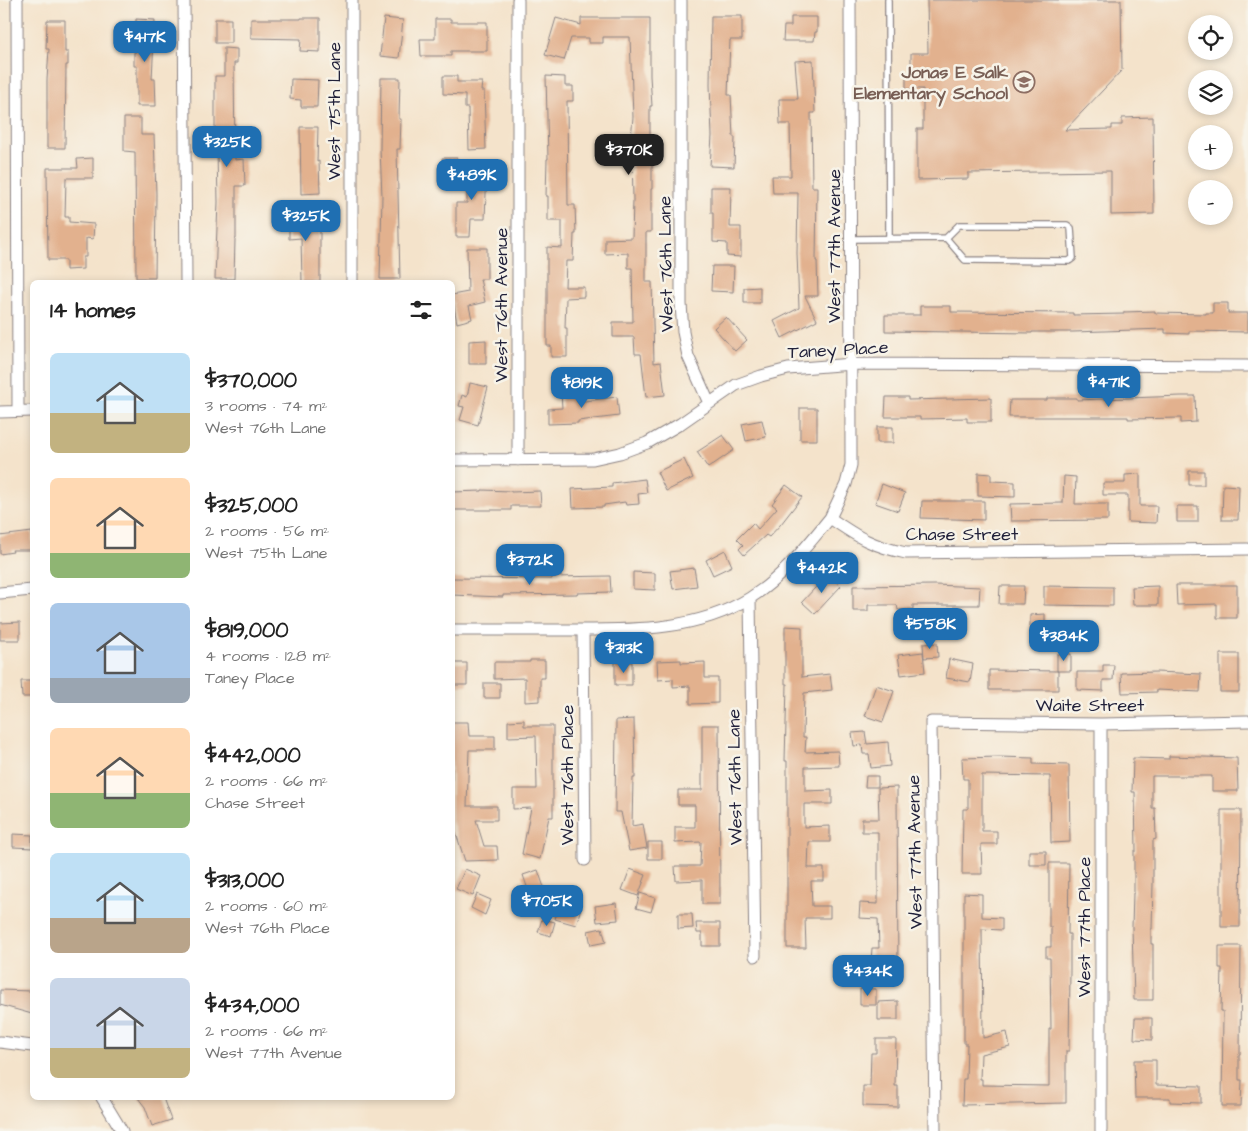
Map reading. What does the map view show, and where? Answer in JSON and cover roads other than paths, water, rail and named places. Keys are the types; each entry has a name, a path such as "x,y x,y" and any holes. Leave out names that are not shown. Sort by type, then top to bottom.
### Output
{"street":[{"path":"17,0 18,411"},
{"path":"184,0 186,280"},
{"name":"West 75th Lane","path":"352,0 352,280"},
{"name":"West 76th Avenue","path":"518,0 518,460"},
{"name":"West 76th Lane","path":"682,0 681,304 683,332 688,356 709,403"},
{"name":"West 77th Avenue","path":"830,518 846,484 851,465 850,0"},
{"name":"Taney Place","path":"455,460 593,459 620,453 656,438 680,424 736,385 788,369 852,364 1248,366"},
{"path":"0,412 30,411"},
{"path":"455,630 662,628 692,622 722,612 750,598 782,572 805,549 830,518"},
{"name":"Chase Street","path":"830,518 860,539 883,548 906,553 1248,549"},
{"path":"0,593 30,590"},
{"name":"West 76th Lane","path":"750,598 755,956"},
{"name":"West 76th Place","path":"583,630 585,860"},
{"name":"Waite Street","path":"931,722 1101,724 1248,721"},
{"name":"West 77th Avenue","path":"931,722 935,1131"},
{"name":"West 77th Place","path":"1101,724 1102,1131"},
{"path":"0,1042 30,1046"},
{"path":"103,1100 122,1131"}],"lane":[{"path":"888,0 889,238"},
{"path":"851,239 946,238 959,225 1067,225 1071,228 1073,258 1069,260 965,260 946,238"}],"place":[{"name":"Jonas E Salk Elementary School","path":"1024,82"}]}
